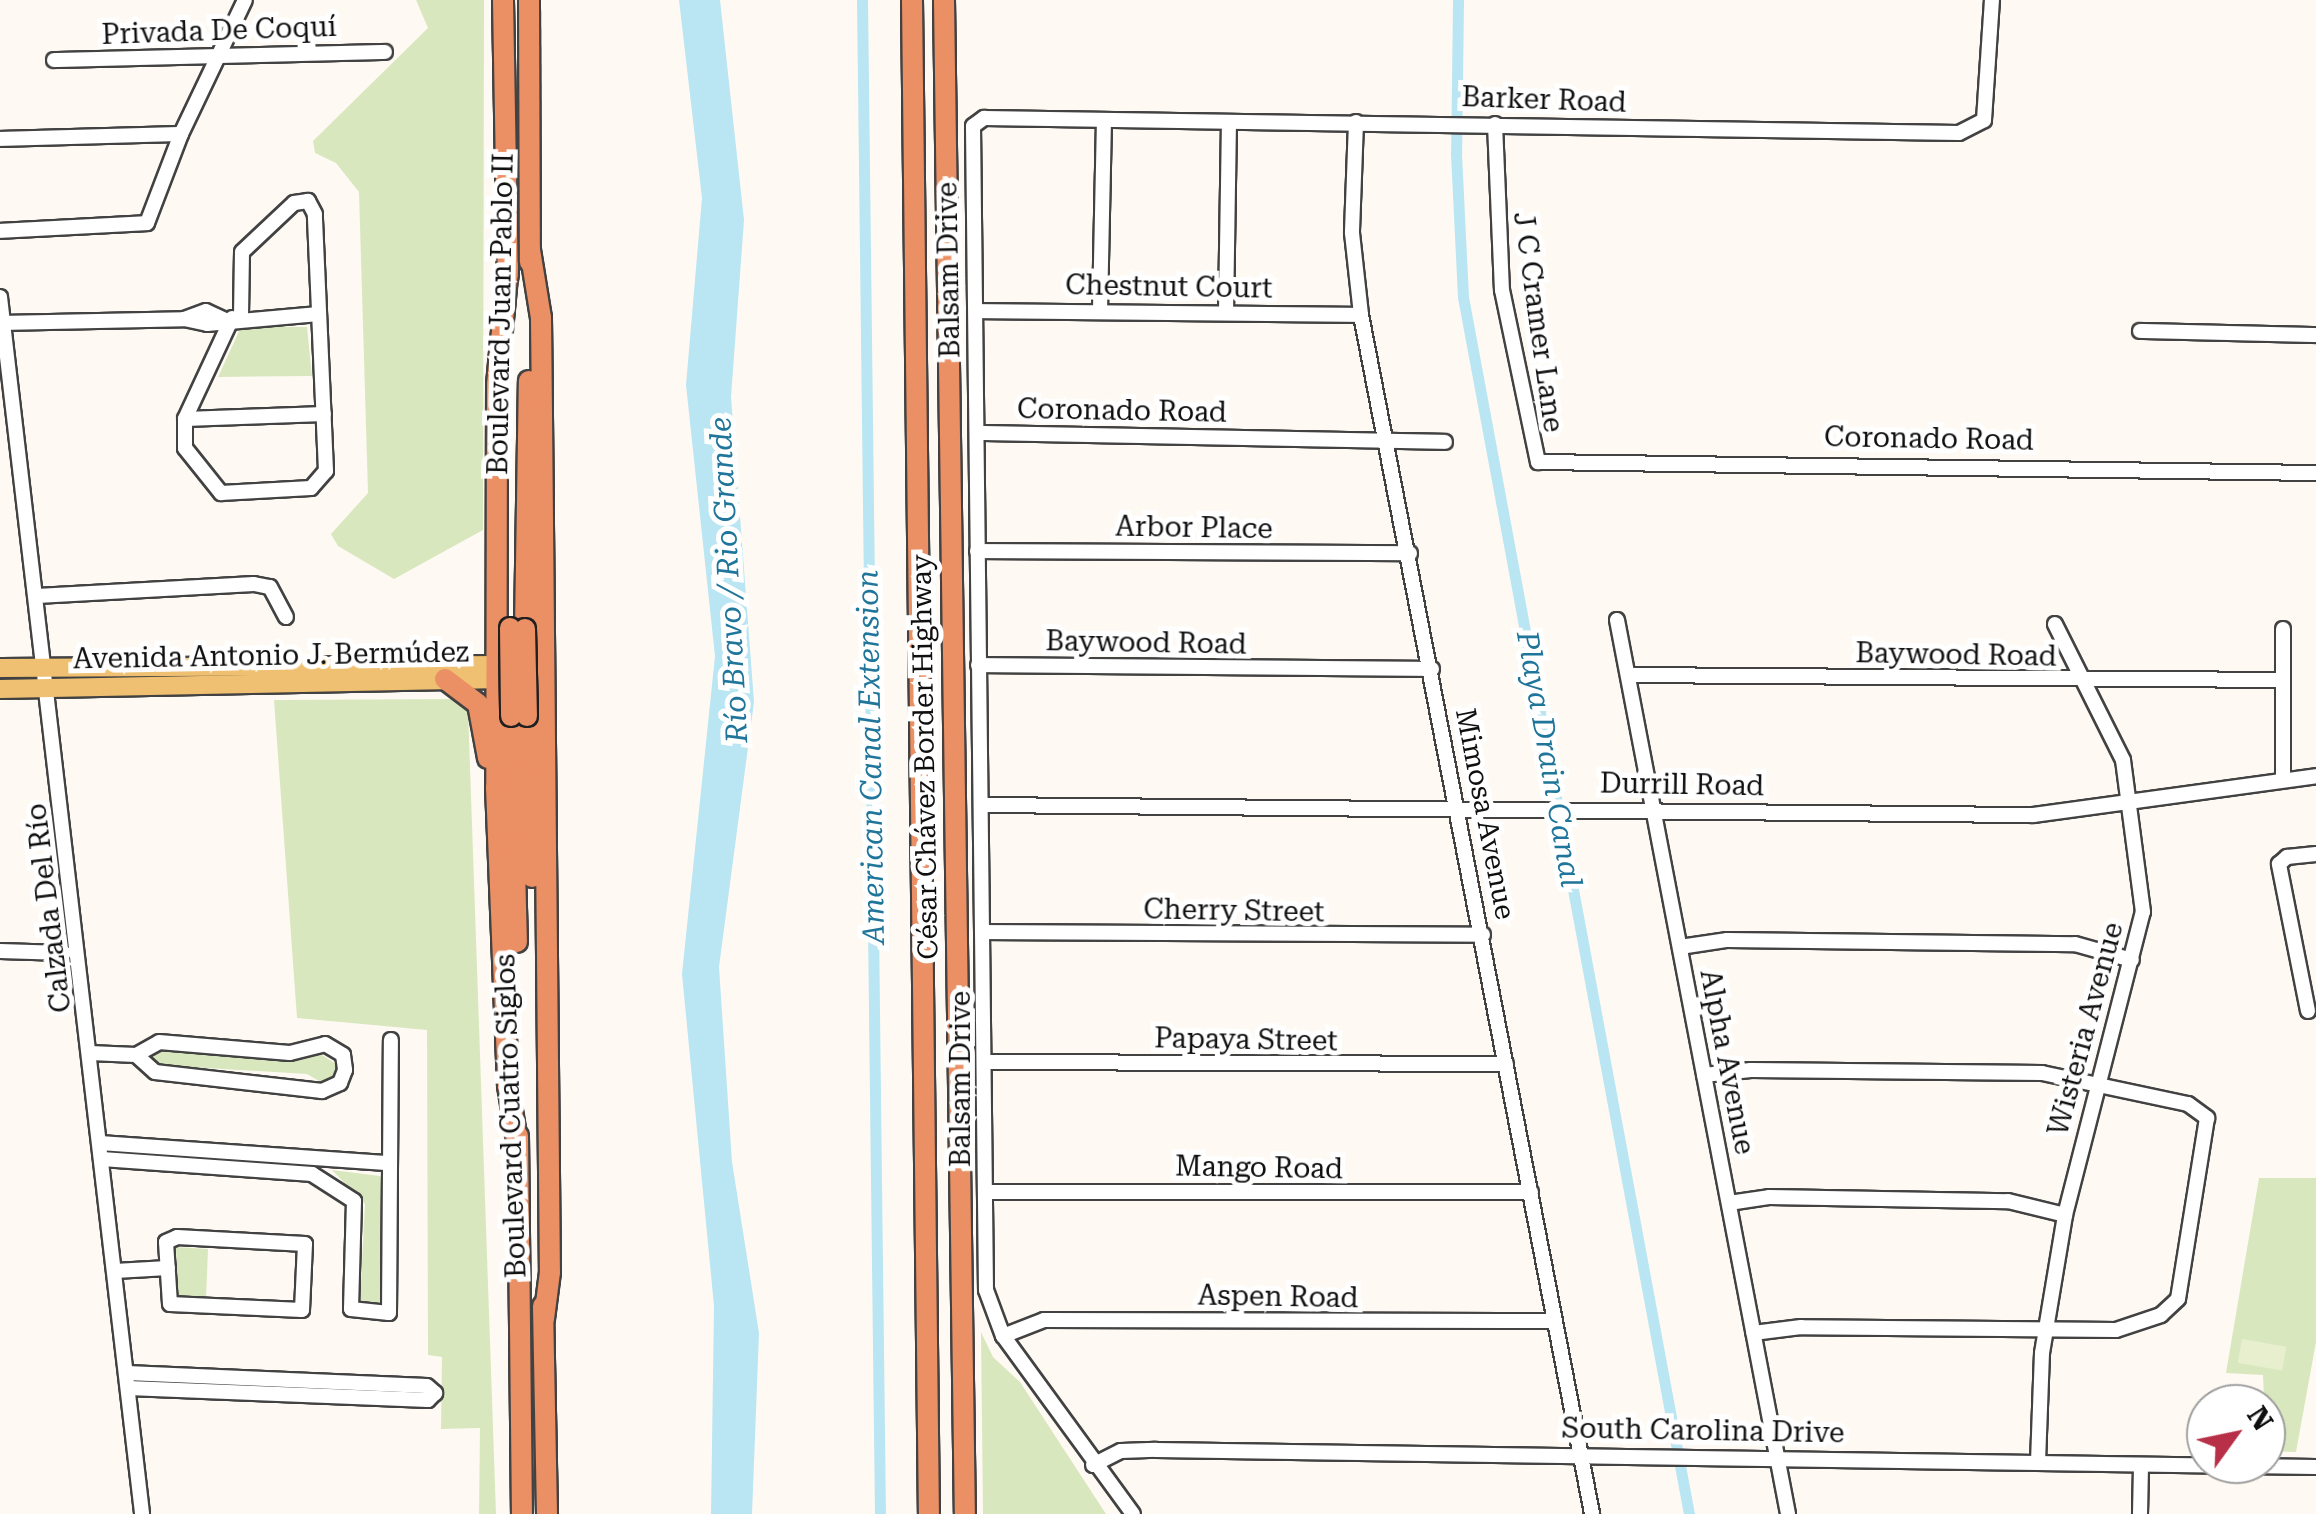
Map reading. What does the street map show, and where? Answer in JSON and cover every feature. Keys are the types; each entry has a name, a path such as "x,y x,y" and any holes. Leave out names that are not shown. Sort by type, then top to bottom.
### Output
{"highway":[{"name":"Boulevard Juan Pablo II","path":"503,0 519,627"},
{"name":"Boulevard Juan Pablo II","path":"519,627 529,369 529,0"},
{"name":"César Chávez Border Highway","path":"912,0 929,1514"},
{"name":"César Chávez Border Highway","path":"944,0 965,1514"},
{"path":"520,719 499,672 519,627 541,318 530,250"},
{"path":"508,266 498,384 519,627 520,719 550,1272 544,1319"},
{"path":"496,787 542,671 519,627"},
{"path":"444,678 478,704 496,787 508,1086 518,1147"},
{"name":"Boulevard Cuatro Siglos","path":"520,719 526,982 544,1319 547,1514"},
{"name":"Boulevard Cuatro Siglos","path":"522,1514 518,1147 526,982"}],"main road":[{"name":"Avenida Antonio J. Bermúdez","path":"0,668 542,671"},
{"name":"Avenida Antonio J. Bermúdez","path":"0,688 444,678 499,672"}],"street":[{"path":"0,231 139,228 151,218 181,134 246,0"},
{"name":"Barker Road","path":"977,120 1972,130 1986,112 1992,0"},
{"name":"Privada De Coquí","path":"54,60 385,52"},
{"name":"Balsam Drive","path":"977,120 977,550 984,805 986,1290 1004,1336 1093,1466 1133,1514"},
{"path":"1100,310 1104,120"},
{"path":"1226,312 1229,122"},
{"name":"Mimosa Avenue","path":"1356,122 1352,233 1362,315 1460,807 1592,1514"},
{"name":"J C Cramer Lane","path":"1495,124 1502,290 1532,457 1541,463"},
{"path":"0,140 181,134"},
{"path":"300,200 314,210 319,314 326,472 319,483 224,494 185,448 185,419 232,318 240,257 300,200"},
{"name":"Calzada Del Río","path":"0,297 5,410 49,688 142,1514"},
{"name":"Chestnut Court","path":"976,310 1362,315"},
{"path":"2,323 184,319 200,311 232,318 319,314"},
{"path":"2140,332 2316,335"},
{"path":"185,419 324,414"},
{"name":"Coronado Road","path":"978,434 1445,442"},
{"name":"Coronado Road","path":"1541,463 2316,472"},
{"name":"Arbor Place","path":"977,550 1410,553"},
{"path":"37,596 254,584 270,587 286,617"},
{"name":"Alpha Avenue","path":"1618,620 1788,1514"},
{"name":"Wisteria Avenue","path":"2038,1462 2046,1331 2065,1215 2144,912 2122,760 2055,624"},
{"path":"2283,779 2284,629"},
{"name":"Baywood Road","path":"978,665 1432,669"},
{"name":"Baywood Road","path":"1629,675 2085,682 2283,680"},
{"name":"Durrill Road","path":"984,805 2033,815 2316,776"},
{"path":"2308,1010 2280,864 2287,857 2316,854"},
{"name":"Cherry Street","path":"984,932 1415,939 1483,934"},
{"path":"1680,947 1727,940 2075,944 2132,960"},
{"path":"0,951 64,953"},
{"path":"102,1160 312,1174 354,1201 350,1309 388,1313 391,1040"},
{"path":"90,1053 136,1055 160,1042 290,1053 325,1044 343,1055 345,1070 340,1083 322,1091 154,1072 136,1055"},
{"name":"Papaya Street","path":"986,1062 1506,1064"},
{"path":"1704,1075 2042,1073 2205,1113 2207,1149 2183,1278 2171,1308 2134,1327 2046,1331 1801,1326 1754,1333"},
{"path":"100,1143 389,1163"},
{"path":"312,1174 313,1158"},
{"name":"Mango Road","path":"986,1192 1531,1192"},
{"path":"1729,1203 1769,1196 2008,1201 2065,1215"},
{"path":"170,1238 303,1243 303,1307 298,1314 170,1305 168,1268 170,1238"},
{"path":"115,1271 168,1268"},
{"name":"Aspen Road","path":"1004,1336 1044,1320 1555,1321"},
{"path":"127,1380 352,1390 428,1400 435,1393 427,1386 352,1390"},
{"name":"South Carolina Drive","path":"1093,1466 1121,1451 1156,1450 2316,1466"},
{"path":"2140,1465 2140,1514"}],"green space":[{"path":"416,0 484,0 483,530 394,579 338,546 331,534 368,493 359,192 336,163 315,153 313,141 428,28"},
{"path":"241,327 307,327 312,376 218,377"},
{"path":"454,699 468,709 496,1514 479,1514 480,1428 441,1429 442,1357 428,1355 427,1030 297,1018 274,700"},
{"path":"157,1051 302,1060 316,1051 339,1066 328,1086 307,1074 156,1065 151,1061"},
{"path":"332,1170 380,1176 385,1182 381,1307 360,1303 365,1204"},
{"path":"2259,1178 2316,1178 2316,1342 2296,1452 2286,1452 2286,1384 2263,1384 2263,1375 2226,1373"},
{"path":"176,1247 208,1249 206,1299 178,1297"},
{"path":"981,1332 993,1357 1020,1382 1106,1514 983,1514"},
{"path":"2242,1339 2286,1347 2282,1370 2238,1363"}],"water":[{"name":"Río Bravo / Rio Grande","path":"679,0 720,0 744,220 731,397 754,702 719,967 732,1162 759,1333 752,1514 711,1514 714,1306 682,974 715,656 686,385 702,198"}],"waterway":[{"name":"American Canal Extension","path":"862,0 880,1514"},
{"name":"Playa Drain Canal","path":"1458,0 1456,154 1463,297 1689,1514"}]}
